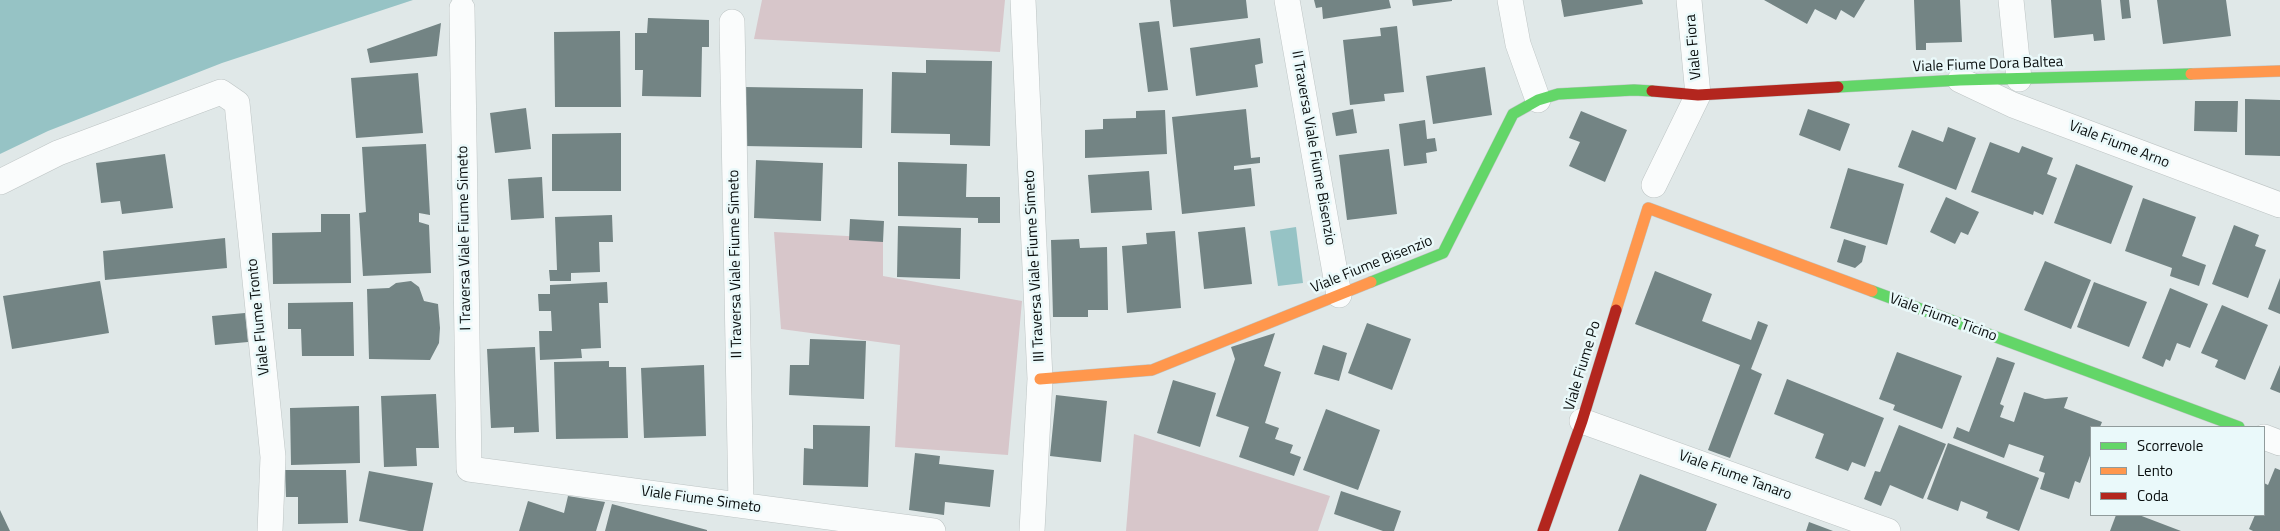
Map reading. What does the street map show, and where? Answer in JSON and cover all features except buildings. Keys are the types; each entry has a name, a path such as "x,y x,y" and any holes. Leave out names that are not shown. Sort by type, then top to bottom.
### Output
{"street":[{"name":"III Traversa Viale Fiume Simeto","path":"1023,0 1040,379 1032,531"},
{"name":"II Traversa Viale Fiume Bisenzio","path":"1286,0 1339,295"},
{"path":"1510,0 1518,44 1538,100"},
{"name":"Viale Fiora","path":"1690,0 1698,95"},
{"path":"2011,0 2020,79"},
{"name":"I Traversa Viale Fiume Simeto","path":"462,8 469,469"},
{"name":"II Traversa Viale Fiume Simeto","path":"732,22 741,505"},
{"name":"Viale Fiume Dora Baltea","path":"1698,95 1960,80 2280,71"},
{"name":"Viale Fiume Arno","path":"1960,80 2013,105 2280,205"},
{"name":"Viale Fiume Bisenzio","path":"1040,379 1152,370 1444,253 1513,114 1538,100 1558,94 1634,90 1698,95"},
{"name":"Viale FIume Tronto","path":"0,182 58,153 221,92 237,103 273,457 270,531"},
{"path":"1651,196 1698,95"},
{"name":"Viale Fiume Po","path":"1543,531 1582,420 1651,196"},
{"name":"Viale Fiume Ticino","path":"1651,196 2235,426"},
{"name":"Viale Fiume Tanaro","path":"1582,420 1888,531"},
{"path":"2265,437 2280,443"},
{"name":"Viale Fiume Simeto","path":"469,469 741,505 786,521 933,531"}],"shaded area":[{"path":"762,0 1005,0 1000,52 754,39"},
{"path":"774,232 883,238 883,276 1022,301 1008,455 895,447 900,345 781,329"},
{"path":"1134,434 1330,496 1318,531 1126,531"}],"water":[{"path":"0,0 413,0 222,63 48,131 0,154"},
{"path":"1296,227 1303,283 1278,286 1270,231"}],"traffic: fast":[{"path":"1838,87 1960,80 2191,74"},
{"path":"1371,282 1443,253 1513,114 1538,100 1558,94 1634,90 1652,91"},
{"path":"1872,291 2236,426"}],"traffic: slow":[{"path":"2191,74 2280,71"},
{"path":"1616,310 1648,208 1872,291"},
{"path":"1040,379 1152,370 1371,282"}],"traffic: jam":[{"path":"1652,91 1698,95 1838,87"},
{"path":"1543,531 1582,421 1616,310"}]}
